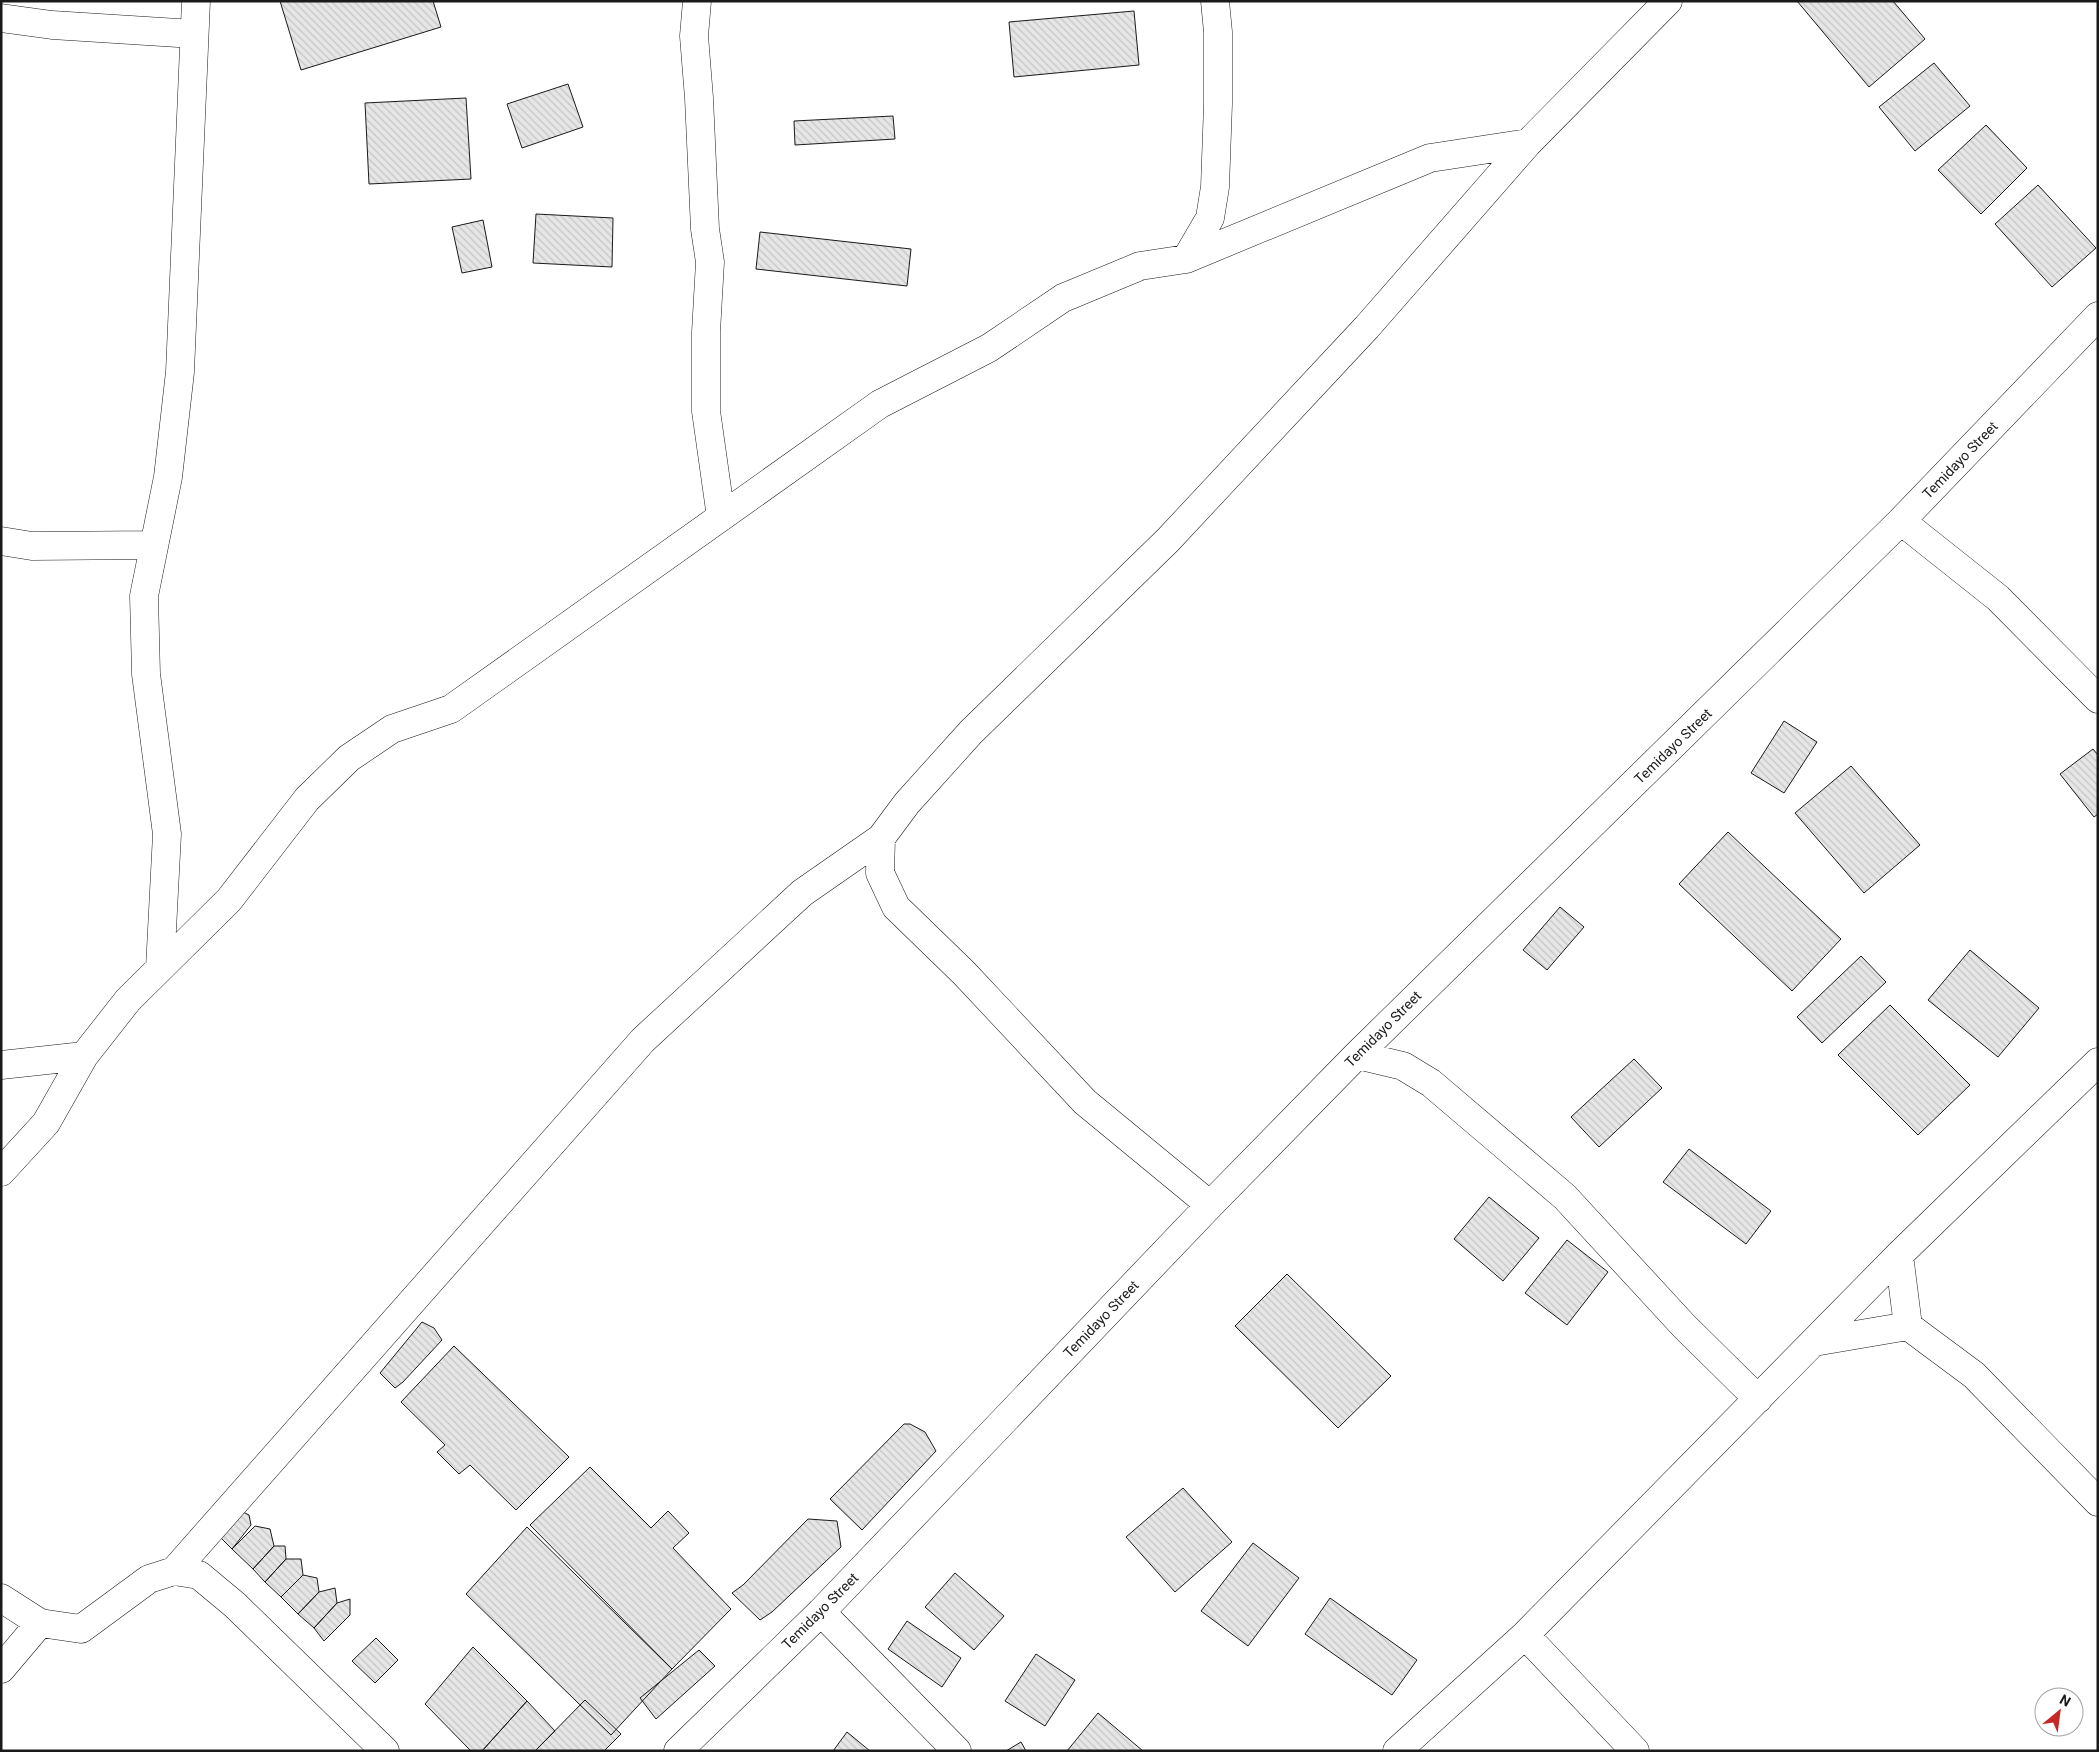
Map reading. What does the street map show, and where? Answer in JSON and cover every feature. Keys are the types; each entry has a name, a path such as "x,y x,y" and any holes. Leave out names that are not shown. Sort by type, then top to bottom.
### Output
{"street":[{"path":"160,968 167,834 146,674 144,596 168,477 180,372 196,1"},
{"path":"697,1 694,36 705,229 710,262 706,332 706,411 721,517"},
{"path":"1186,259 1210,218 1215,187 1218,68 1218,32 1215,1"},
{"path":"174,1571 643,1040 802,893 881,838 907,803 971,732 1168,540 1367,327 1528,143 1668,1"},
{"path":"1,18 52,25 194,34"},
{"path":"1,1172 46,1123 84,1056 128,1000 229,900 307,799 349,758 392,729 450,709 880,404 989,348 1063,298 1140,266 1186,259 1430,158 1528,143"},
{"name":"Temidayo Street","path":"678,1751 821,1612 1210,1205 1357,1055 1901,521 2098,316"},
{"path":"1901,521 1998,598 2098,700"},
{"path":"1,541 32,546 154,545"},
{"path":"881,838 880,873 896,907 964,973 1085,1102 1210,1205"},
{"path":"1357,1055 1403,1066 1431,1083 1565,1197 1684,1326 1758,1398"},
{"path":"1,1064 84,1056"},
{"path":"1397,1751 1525,1635 1900,1255 2098,1062"},
{"path":"1900,1255 1908,1326"},
{"path":"1814,1342 1908,1326 1974,1375 2098,1502"},
{"path":"1,1598 40,1623 81,1628 149,1579 174,1571 199,1575 236,1605 385,1751"},
{"path":"821,1612 957,1751"},
{"path":"1,1669 40,1623"},
{"path":"1525,1635 1636,1751"}],"building":[{"path":"280,1 433,1 441,27 301,70"},
{"path":"1797,1 1893,1 1925,39 1869,87"},
{"path":"1134,11 1139,65 1014,77 1009,22"},
{"path":"1934,63 1970,106 1915,151 1879,107"},
{"path":"568,84 583,127 522,148 507,104"},
{"path":"466,98 471,179 369,184 365,103"},
{"path":"893,116 895,139 795,145 794,121"},
{"path":"1986,125 2027,168 1981,214 1938,170"},
{"path":"2038,185 2096,248 2052,287 1995,224"},
{"path":"536,214 613,218 612,267 533,263"},
{"path":"483,220 492,267 462,273 452,227"},
{"path":"760,232 911,249 907,286 756,269"},
{"path":"1784,721 1817,742 1784,793 1751,773"},
{"path":"2093,749 2098,755 2098,814 2094,817 2060,774"},
{"path":"1851,766 1920,845 1864,893 1795,813"},
{"path":"1728,832 1841,939 1792,991 1679,884"},
{"path":"1560,907 1584,927 1547,970 1523,950"},
{"path":"1970,950 2039,1008 1998,1057 1928,1000"},
{"path":"1861,956 1886,982 1822,1043 1797,1017"},
{"path":"1890,1005 1970,1085 1918,1135 1838,1055"},
{"path":"1634,1059 1662,1088 1599,1147 1571,1117"},
{"path":"1689,1149 1771,1211 1746,1244 1663,1182"},
{"path":"1489,1197 1539,1238 1503,1281 1454,1239"},
{"path":"1567,1240 1608,1272 1567,1325 1525,1293"},
{"path":"1287,1274 1391,1376 1338,1428 1235,1326"},
{"path":"422,1322 434,1328 442,1340 403,1382 395,1388 380,1373"},
{"path":"454,1346 569,1457 516,1510 470,1465 459,1474 437,1452 445,1445 401,1402"},
{"path":"904,1424 910,1424 925,1432 936,1451 862,1530 830,1499"},
{"path":"590,1467 651,1528 668,1511 689,1533 673,1548 731,1609 672,1669 530,1525"},
{"path":"1183,1488 1232,1542 1175,1592 1126,1537"},
{"path":"239,1510 249,1515 251,1525 232,1549 217,1534"},
{"path":"808,1519 837,1521 841,1547 772,1612 760,1620 732,1593 743,1585"},
{"path":"255,1526 270,1529 274,1546 253,1569 232,1549"},
{"path":"527,1527 672,1669 611,1735 466,1594"},
{"path":"1253,1543 1299,1578 1248,1646 1201,1611"},
{"path":"274,1546 285,1546 286,1559 265,1582 253,1569"},
{"path":"286,1559 301,1559 303,1575 281,1597 265,1582"},
{"path":"955,1573 1004,1616 974,1650 925,1607"},
{"path":"303,1575 317,1578 319,1592 298,1614 281,1597"},
{"path":"335,1588 337,1603 314,1628 298,1614 319,1592"},
{"path":"1330,1598 1417,1660 1392,1695 1305,1634"},
{"path":"350,1599 350,1615 324,1641 314,1628 337,1603"},
{"path":"907,1621 961,1658 942,1687 888,1649"},
{"path":"376,1638 398,1660 375,1683 352,1661"},
{"path":"473,1647 527,1701 482,1751 471,1751 425,1704"},
{"path":"699,1650 715,1666 656,1719 640,1698"},
{"path":"1036,1654 1075,1680 1045,1726 1005,1701"},
{"path":"585,1700 621,1734 604,1751 535,1751"},
{"path":"527,1701 555,1731 535,1751 482,1751"},
{"path":"1098,1713 1143,1751 1067,1751"},
{"path":"847,1732 870,1751 833,1751"},
{"path":"1021,1742 1026,1751 1006,1751"}]}
